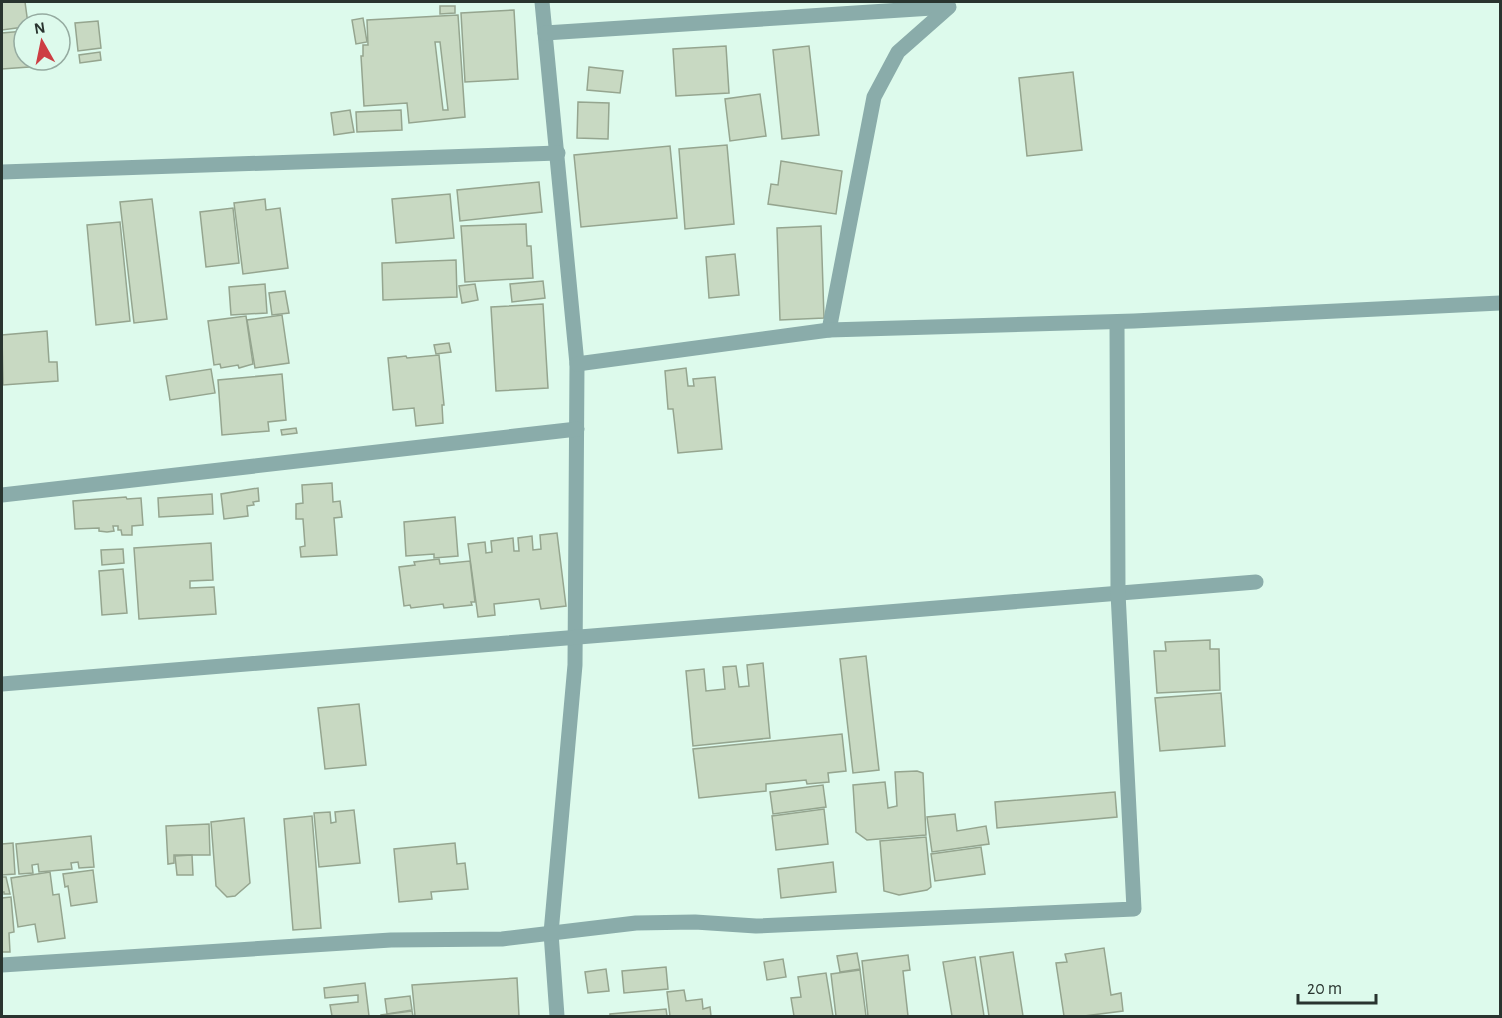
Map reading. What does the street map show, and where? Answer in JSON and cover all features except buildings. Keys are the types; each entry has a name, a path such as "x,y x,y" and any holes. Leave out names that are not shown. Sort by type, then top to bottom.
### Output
{"street":[{"path":"542,2 577,364 575,665 551,933 557,1017"},
{"path":"545,33 952,4"},
{"path":"829,330 874,97 898,52 952,4"},
{"path":"2,172 558,153"},
{"path":"577,364 829,330 1117,322 1500,303"},
{"path":"2,965 392,940 502,939 636,923 695,922 756,926 1134,909 1118,593 1117,322"},
{"path":"2,495 577,429"},
{"path":"2,684 1256,582"}]}
